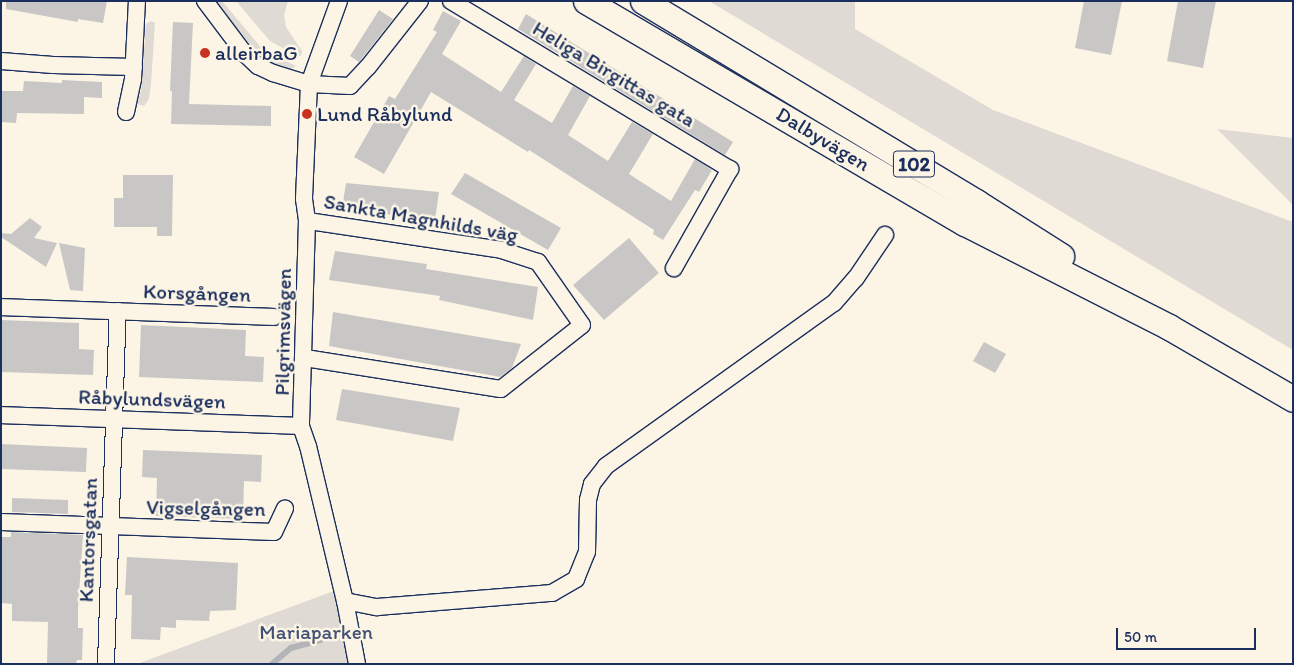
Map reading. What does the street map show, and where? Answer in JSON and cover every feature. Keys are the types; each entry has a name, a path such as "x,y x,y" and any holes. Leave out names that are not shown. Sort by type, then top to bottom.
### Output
{"main road":[{"name":"Dalbyvägen","path":"586,1 965,223 1169,327 1293,398"},
{"name":"Dalbyvägen","path":"643,1 976,202 1169,327"}],"street":[{"path":"126,112 132,89 137,1"},
{"path":"205,1 245,54 258,66 273,73 309,84 350,86 368,67 420,1"},
{"name":"Pilgrimsvägen","path":"339,1 309,84 304,199 307,220 305,358 301,426 308,446 358,664"},
{"name":"Heliga Birgittas gata","path":"451,1 730,168 674,268"},
{"path":"1,61 53,65 134,67"},
{"name":"Sankta Magnhilds väg","path":"305,358 501,389 582,325 538,262 502,250 307,220"},
{"path":"345,601 377,607 552,593 576,579 587,552 588,500 592,484 606,466 834,303 856,278 885,235"},
{"name":"Korsgången","path":"1,307 274,317"},
{"name":"Korsgången","path":"114,419 118,312"},
{"name":"Råbylundsvägen","path":"1,414 301,426"},
{"name":"Kantorsgatan","path":"106,664 114,419"},
{"name":"Vigselgången","path":"110,526 274,532 286,508"},
{"path":"1,522 110,526"}],"green space":[{"path":"215,1 222,1 264,51 296,66 289,70 265,63"},
{"path":"236,1 288,1 284,15 286,27 302,51 301,56 295,55 270,41"},
{"path":"709,1 855,1 855,29 993,110 1293,222 1293,350"},
{"path":"151,21 155,23 151,84 149,99 144,106 137,104 141,91 146,24"},
{"path":"1217,129 1293,138 1293,205"},
{"name":"Mariaparken","path":"342,588 354,664 137,664"}],"building":[{"path":"6,1 107,1 103,23 78,19 78,22 6,9"},
{"path":"1084,1 1122,1 1111,55 1075,48"},
{"path":"1178,1 1216,1 1203,68 1167,61"},
{"path":"379,10 393,19 359,62 350,56"},
{"path":"443,11 461,21 442,54 501,92 524,56 536,64 514,100 552,123 573,86 590,96 568,135 608,161 632,122 653,134 629,174 671,201 695,159 712,170 699,192 695,190 663,240 653,234 654,230 529,150 528,152 431,92 384,174 354,157 389,96 395,99 437,32 433,30"},
{"path":"526,14 733,142 725,155 518,29"},
{"path":"173,22 193,23 189,104 271,106 271,126 171,124 172,91 170,91"},
{"path":"62,80 102,82 102,98 84,97 84,114 17,113 16,123 1,122 1,91 23,91 24,81 62,83"},
{"path":"465,173 561,228 548,250 451,194"},
{"path":"123,175 173,175 172,236 157,236 157,227 114,227 114,198 123,198"},
{"path":"346,183 439,192 435,220 342,209"},
{"path":"30,218 42,227 34,238 57,243 46,267 1,237 1,233 11,234"},
{"path":"629,238 659,273 604,320 573,285"},
{"path":"59,243 85,248 83,291 70,290"},
{"path":"335,251 427,264 426,269 538,287 533,320 439,300 440,296 329,280"},
{"path":"333,312 521,344 512,368 500,377 329,346"},
{"path":"1,320 79,323 79,349 94,350 93,375 1,372"},
{"path":"141,325 246,330 245,356 264,357 263,382 139,377"},
{"path":"984,342 1006,354 995,373 973,361"},
{"path":"342,389 460,408 453,441 336,420"},
{"path":"1,444 87,448 86,472 1,469"},
{"path":"143,450 262,455 261,482 244,481 243,519 156,516 157,478 142,477"},
{"path":"12,498 68,500 68,514 12,512"},
{"path":"11,532 83,535 78,609 78,628 83,628 82,660 77,660 76,664 47,664 48,622 12,621 12,604 2,603 1,537 11,537"},
{"path":"127,557 238,563 236,610 210,611 209,621 176,620 176,628 161,627 160,640 131,639 132,595 125,595"}],"waterway":[{"path":"272,664 291,648 320,640"}],"place":[{"name":"alleirbaG","path":"205,53"},
{"name":"Lund Råbylund","path":"307,114"}]}
